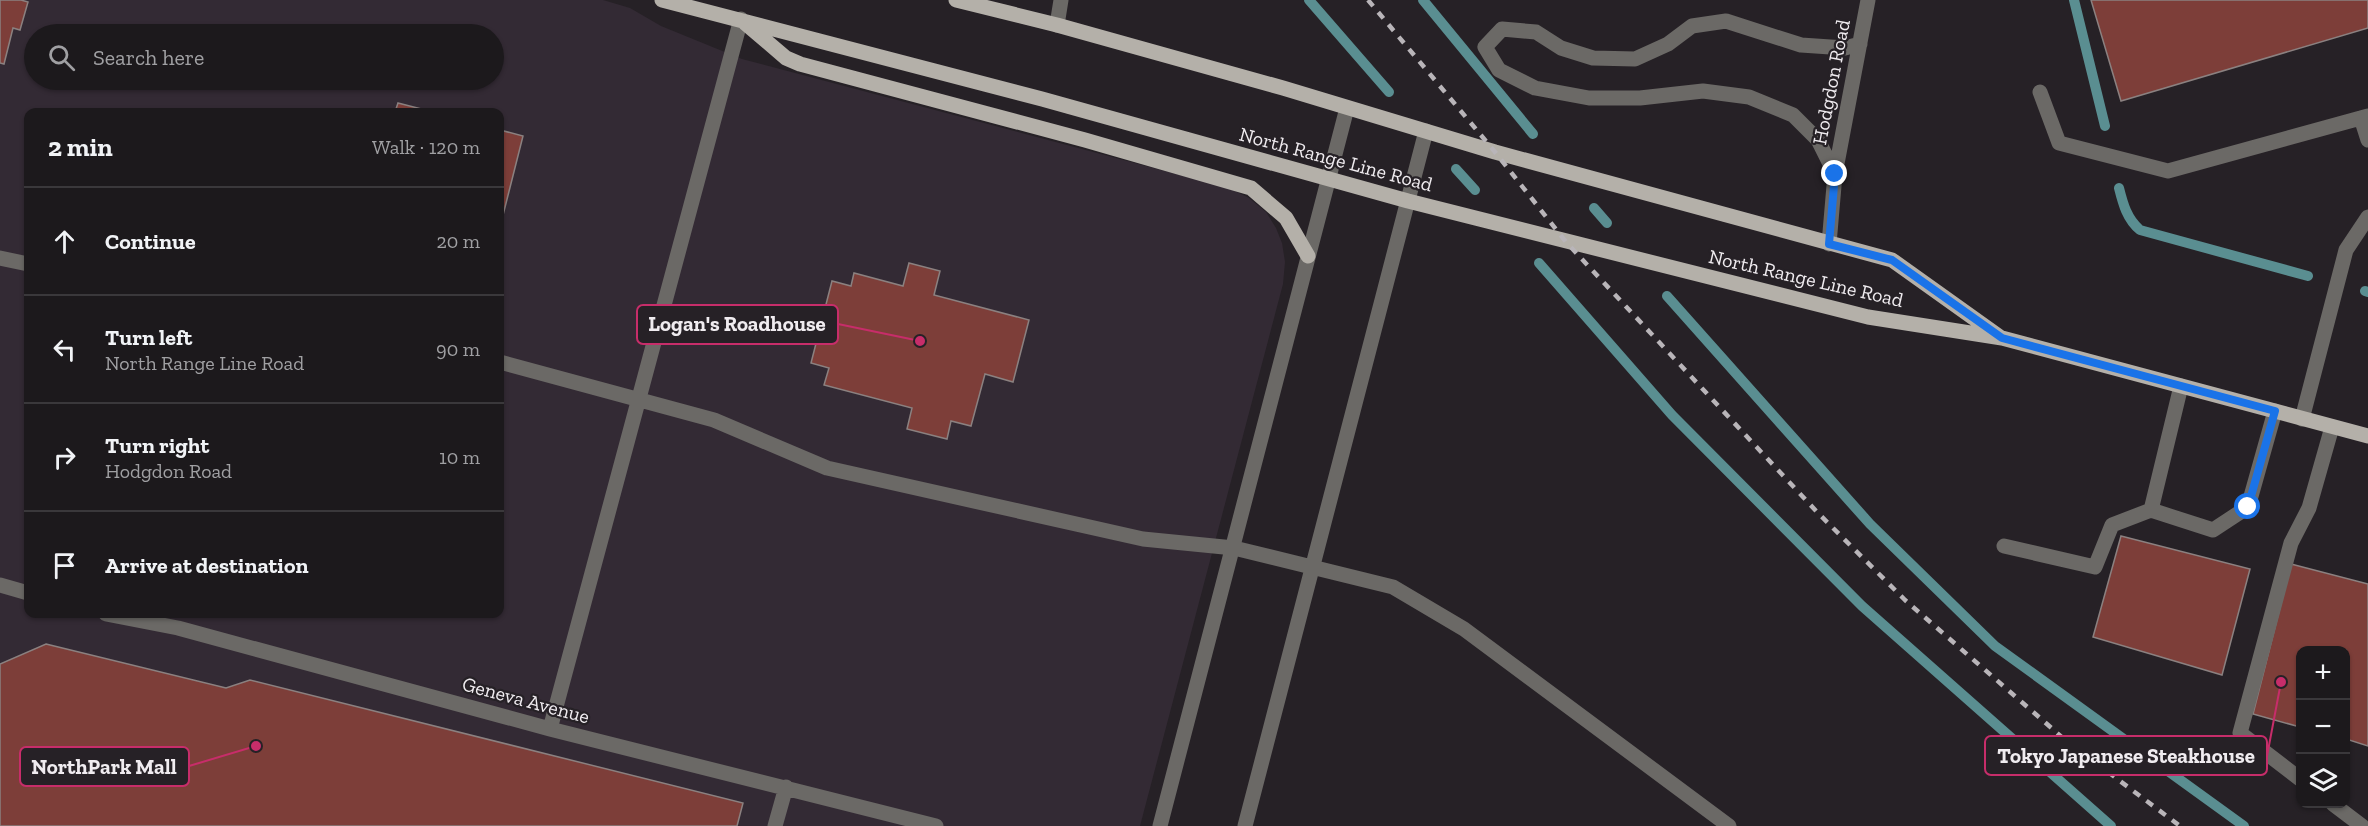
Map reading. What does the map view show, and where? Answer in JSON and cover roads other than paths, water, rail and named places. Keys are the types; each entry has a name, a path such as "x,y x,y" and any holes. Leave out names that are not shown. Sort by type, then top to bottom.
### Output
{"main road":[{"name":"North Range Line Road","path":"662,0 1042,99 1408,201 1868,317 2002,338 2368,436"},
{"name":"North Range Line Road","path":"956,0 1057,25 1426,131 1892,260 2002,338"},
{"path":"741,19 786,58 800,64 1096,143 1251,188 1286,218 1308,256"}],"street":[{"path":"1057,25 1061,0"},
{"name":"Hodgdon Road","path":"1829,244 1835,174 1868,0"},
{"path":"550,729 741,19"},
{"path":"1835,174 1818,140 1793,115 1749,97 1703,92 1640,98 1589,98 1557,92 1536,88 1499,70 1485,47 1502,29 1536,32 1561,48 1593,58 1635,59 1668,44 1692,26 1726,21 1801,45 1845,48 1860,44"},
{"path":"2040,92 2059,143 2168,171 2364,117 2368,140"},
{"path":"1160,826 1347,108"},
{"path":"1245,826 1426,131"},
{"path":"2302,419 2346,250 2368,217"},
{"path":"0,258 24,263"},
{"path":"504,363 714,420 827,468 1156,542 1234,548 1393,587 1464,628 1729,826"},
{"path":"2151,510 2181,386"},
{"path":"2004,546 2095,567 2112,525 2151,510 2212,530 2248,507 2275,411"},
{"path":"2296,775 2240,733 2291,543 2309,508 2332,427"},
{"path":"0,585 24,592"},
{"name":"Geneva Avenue","path":"127,618 178,628 550,729 936,826"},
{"path":"775,826 786,787"},
{"path":"2338,808 2362,826"}],"waterway":[{"path":"1309,0 1389,92"},
{"path":"1423,0 1533,134"},
{"path":"2074,0 2105,126"},
{"path":"1456,169 1475,190"},
{"path":"2119,188 2129,216 2140,230 2308,276"},
{"path":"1594,208 1607,223"},
{"path":"1539,263 1672,415 1862,606 2111,826"},
{"path":"1667,296 1870,524 1995,646 2244,826"}],"railway":[{"path":"1368,0 1495,152 1566,242 1817,512 1905,600 2064,739 2180,826"}],"place":[{"name":"Logan's Roadhouse","path":"920,341"},
{"name":"Tokyo Japanese Steakhouse","path":"2281,682"},
{"name":"NorthPark Mall","path":"256,746"}]}
